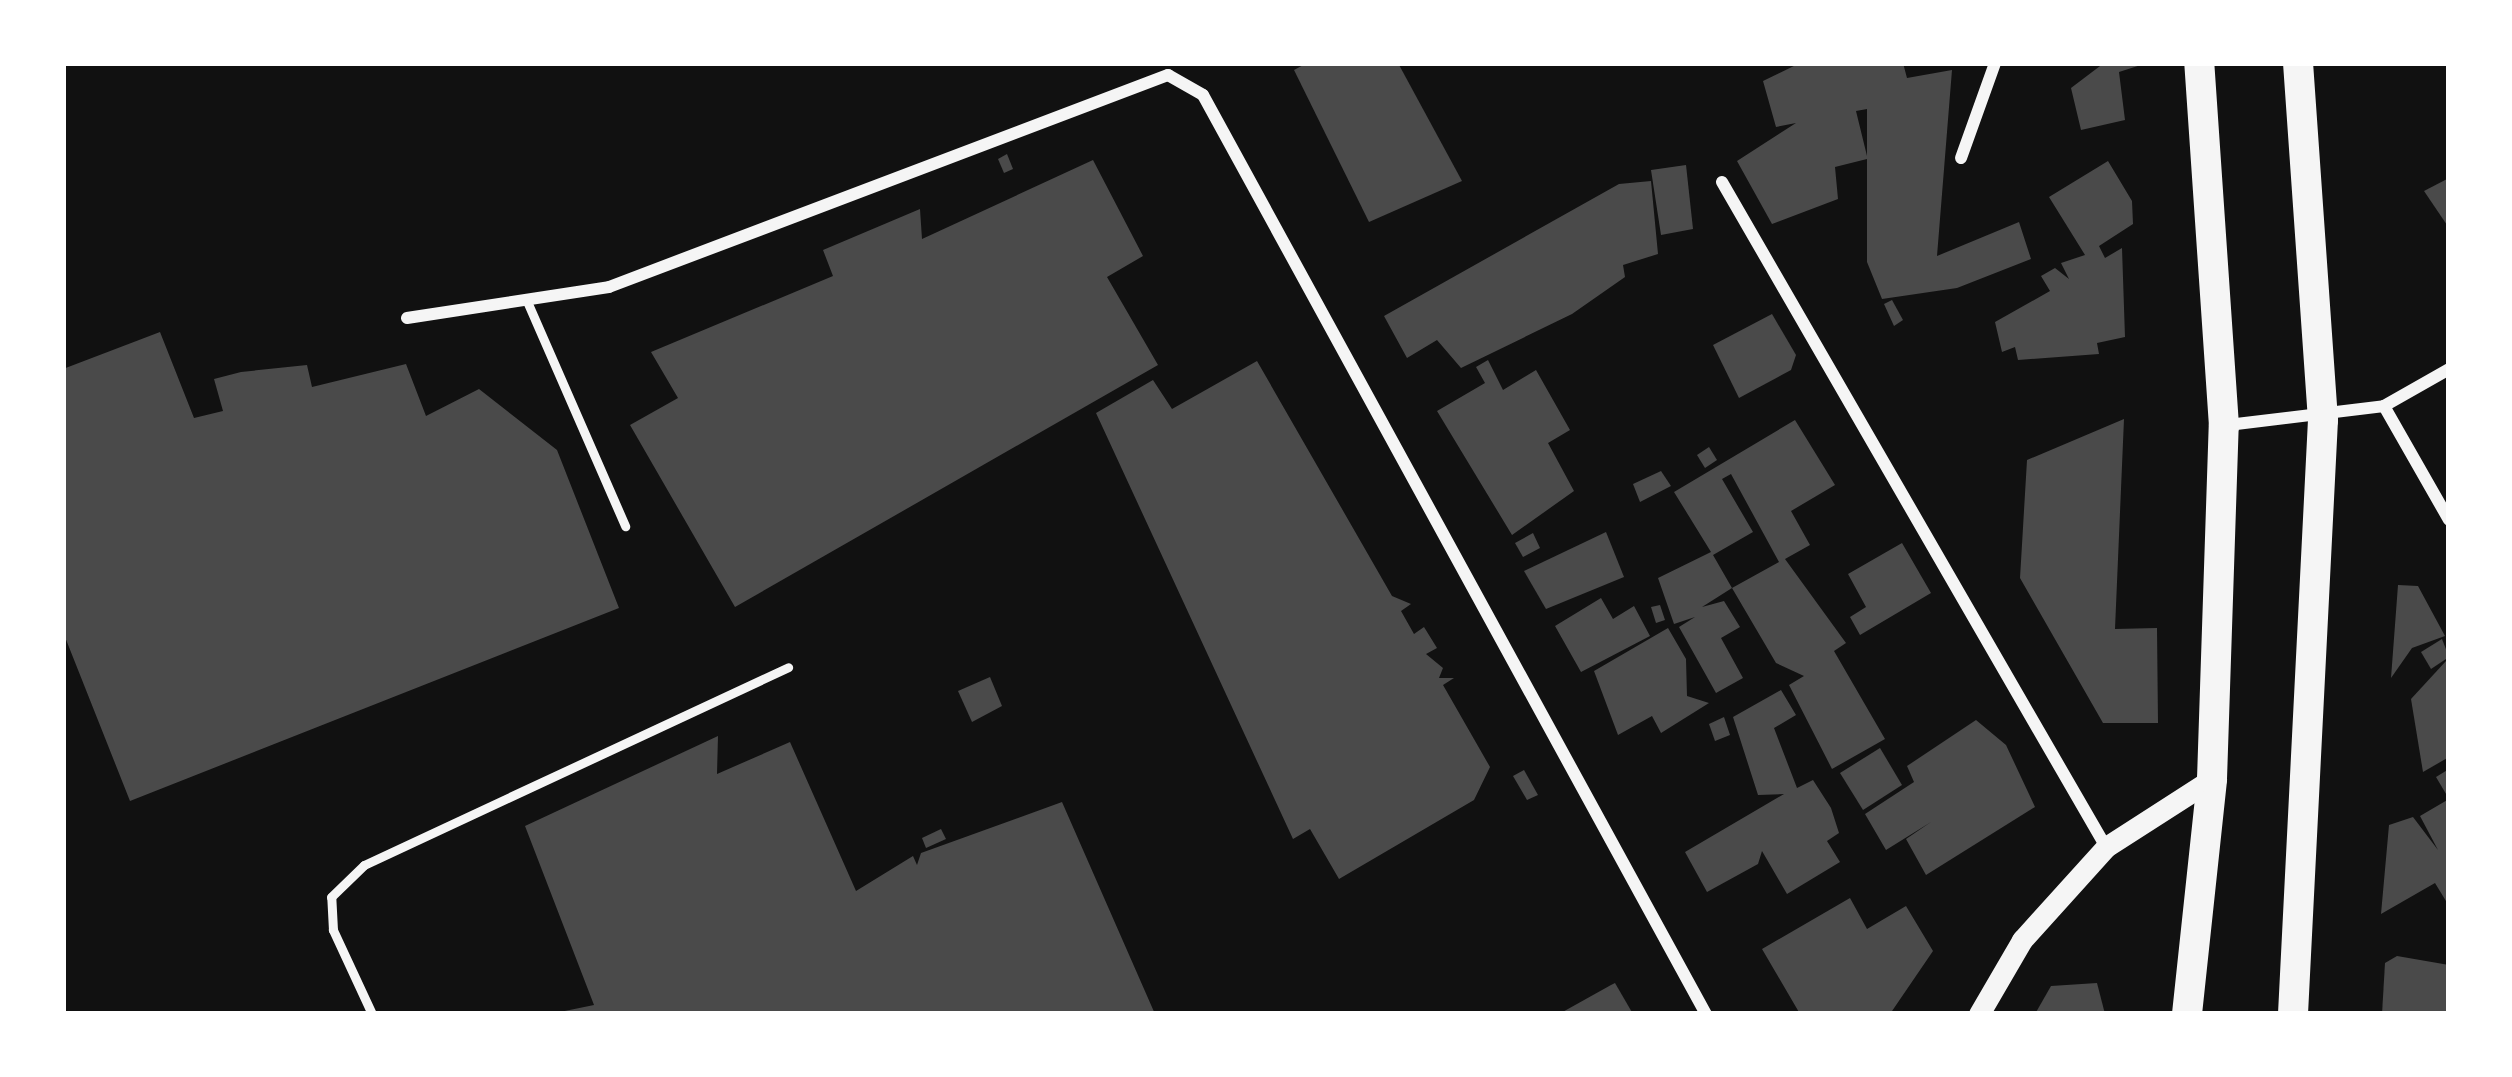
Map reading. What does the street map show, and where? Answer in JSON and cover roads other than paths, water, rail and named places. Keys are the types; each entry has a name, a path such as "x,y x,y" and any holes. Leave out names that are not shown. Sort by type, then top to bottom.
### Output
{"main road":[{"path":"2187,1014 2212,779 2224,426 2199,63"},
{"path":"2293,1014 2320,641 2323,420 2298,63"}],"street":[{"path":"1961,158 1995,63"},
{"path":"406,318 609,287 1129,84 1168,75 1203,94 1706,1014"},
{"path":"1722,182 2106,847"},
{"path":"2224,426 2323,420 2384,406 2449,369"},
{"path":"2384,406 2449,520"},
{"path":"1979,1014 2022,940 2106,847 2212,779"}],"lane":[{"path":"526,299 625,526"},
{"path":"372,1014 333,930 331,897 364,865 788,667"}]}
